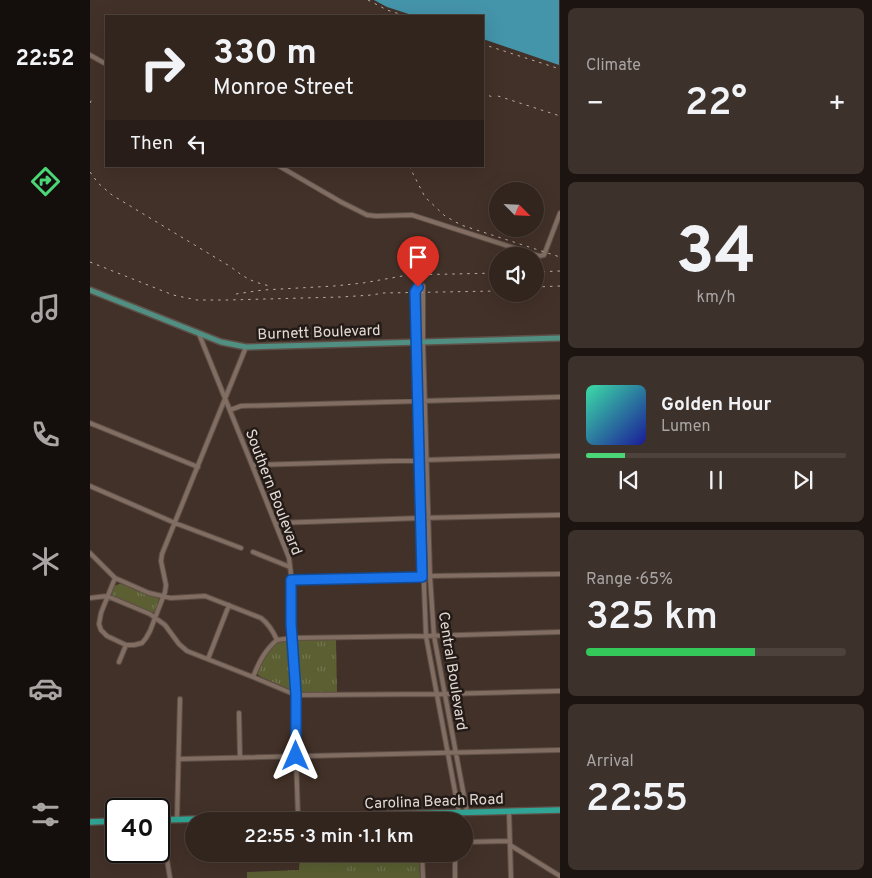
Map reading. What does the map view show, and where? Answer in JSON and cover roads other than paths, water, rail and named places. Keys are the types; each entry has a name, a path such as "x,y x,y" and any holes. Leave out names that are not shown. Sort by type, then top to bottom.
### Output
{"highway":[{"name":"Carolina Beach Road","path":"467,812 560,810"},
{"name":"Carolina Beach Road","path":"170,820 185,820"},
{"path":"90,822 105,821"}],"main road":[{"name":"Burnett Boulevard","path":"90,290 226,344 246,347 560,338"}],"street":[{"path":"90,55 105,63"},
{"path":"281,167 367,215 412,215 539,256 544,254 560,212"},
{"name":"Central Boulevard","path":"456,812 426,636 422,577 415,292 417,288 423,286 430,576 434,636 467,812"},
{"name":"Southern Boulevard","path":"199,334 287,553 291,580 292,638 296,695 298,812"},
{"path":"115,578 100,614 99,624 101,630 107,636 126,644 142,643 156,618 165,592 166,585 161,561 162,554 246,347"},
{"path":"218,381 225,385 232,383"},
{"path":"230,410 241,406 560,397"},
{"path":"90,424 198,467"},
{"path":"252,465 560,456"},
{"path":"90,486 175,523 241,548"},
{"path":"276,523 560,515"},
{"path":"90,552 115,578 149,592 171,598 206,596 261,618 273,631 277,640"},
{"path":"253,552 290,568"},
{"path":"291,580 560,574"},
{"path":"90,598 108,596 136,607 165,625 179,644 187,651 296,695 444,694 560,690"},
{"path":"208,659 230,606"},
{"path":"253,677 264,653 277,640 292,638 560,632"},
{"path":"119,662 126,644"},
{"path":"177,820 180,699"},
{"path":"239,713 240,758"},
{"path":"180,759 560,750"},
{"path":"509,811 511,878"},
{"path":"473,842 510,843 560,876"},
{"path":"422,862 423,878"},
{"path":"455,862 455,878"},
{"path":"167,863 170,878"}],"water":[{"path":"374,0 559,0 559,65 484,39 484,15 412,15 387,7"}],"railway":[{"path":"368,0 387,10 403,15"},
{"path":"484,45 560,69"},
{"path":"484,94 495,98"},
{"path":"498,96 560,116"},
{"path":"90,103 93,97"},
{"path":"410,167 425,197 445,216 461,225 560,257"},
{"path":"90,172 98,183 112,195 245,277 270,286"},
{"path":"90,262 173,295 197,300 489,291"},
{"path":"544,272 560,271"},
{"path":"236,294 263,290 363,283 408,275 489,273"},
{"path":"544,287 560,286"}]}
